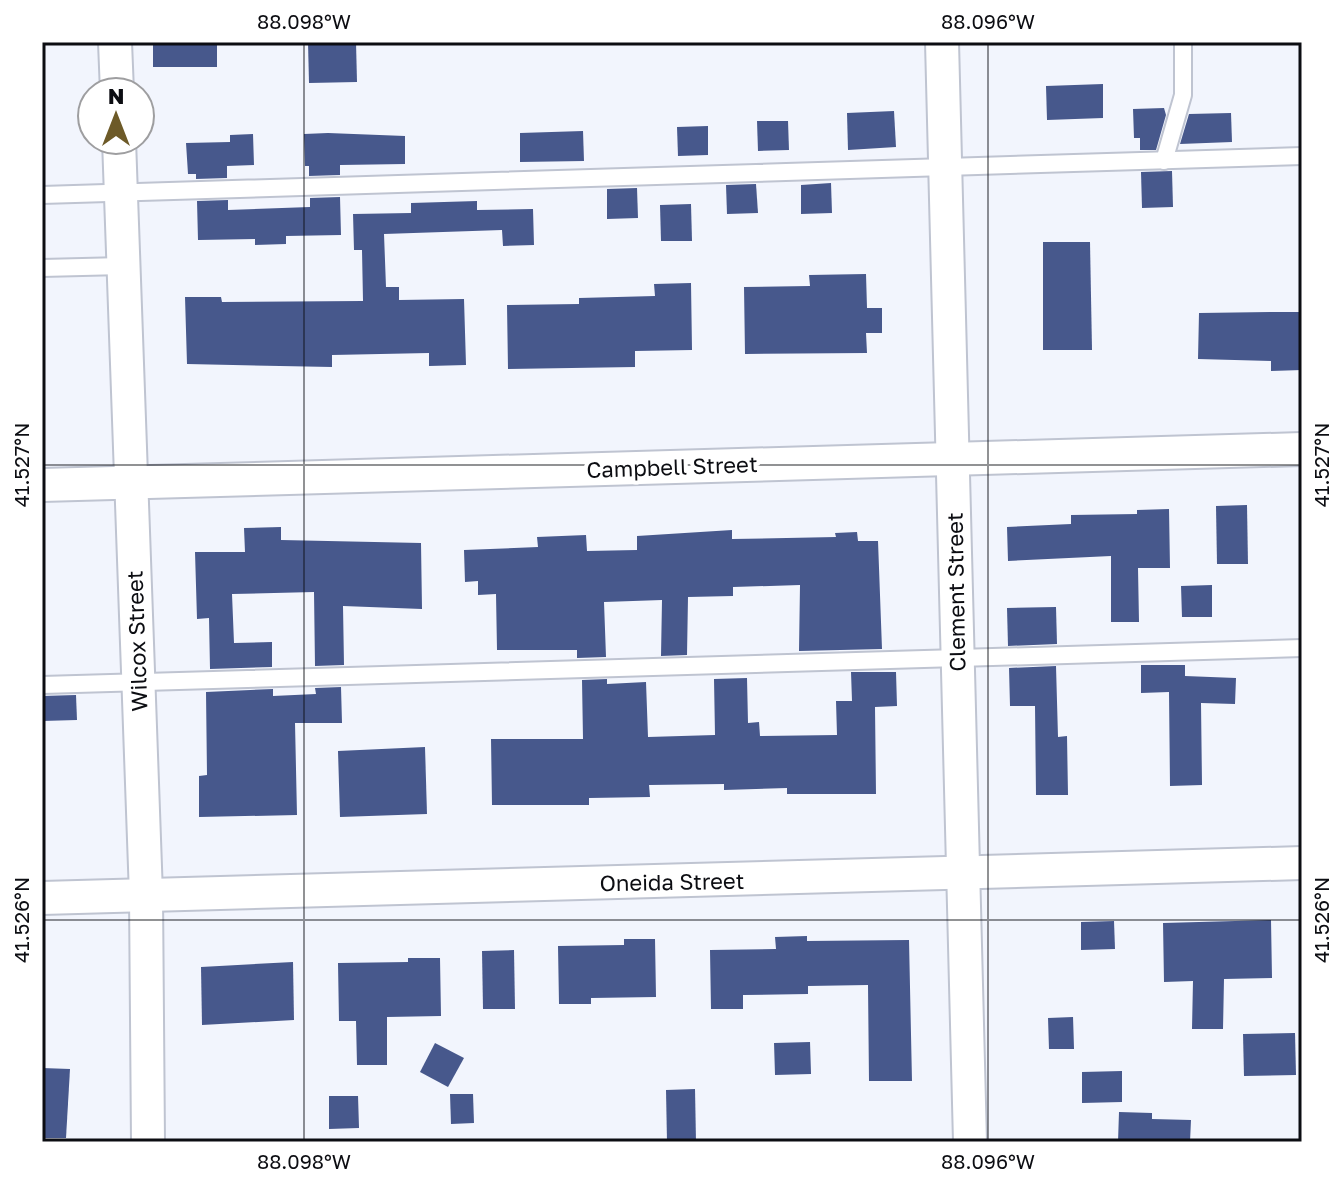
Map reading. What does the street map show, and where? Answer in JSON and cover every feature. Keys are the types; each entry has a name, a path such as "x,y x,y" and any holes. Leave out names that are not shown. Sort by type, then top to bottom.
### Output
{"street":[{"path":"115,42 116,76"},
{"name":"Clement Street","path":"942,42 970,1142"},
{"name":"Wilcox Street","path":"120,156 146,895 148,1142"},
{"name":"Campbell Street","path":"42,485 1302,449"},
{"name":"Oneida Street","path":"42,898 1302,863"}],"lane":[{"path":"1164,161 1183,95 1183,42"},
{"path":"42,195 1302,156"},
{"path":"42,268 123,266"},
{"path":"42,685 1302,648"}],"building":[{"path":"153,42 217,42 217,67 153,67"},
{"path":"308,42 356,42 357,82 309,83"},
{"path":"1103,84 1103,118 1047,120 1046,86"},
{"path":"1164,108 1166,115 1156,150 1140,150 1140,138 1134,138 1133,109"},
{"path":"894,111 896,147 848,150 847,113"},
{"path":"1231,113 1232,142 1180,144 1189,114"},
{"path":"757,121 788,121 789,150 758,151"},
{"path":"708,126 708,155 678,156 677,127"},
{"path":"583,131 584,161 520,162 520,133"},
{"path":"253,134 254,165 227,166 227,178 196,179 196,174 188,174 186,143 230,142 230,135"},
{"path":"304,134 405,136 405,164 340,165 340,175 309,176 309,166 305,166"},
{"path":"1172,171 1173,207 1142,208 1141,172"},
{"path":"831,183 832,213 801,214 801,185"},
{"path":"756,184 758,213 727,214 726,185"},
{"path":"637,188 638,218 607,219 607,189"},
{"path":"340,197 341,235 286,236 286,244 255,245 255,239 198,240 197,201 228,200 228,210 310,207 310,198"},
{"path":"477,201 477,210 533,209 534,245 503,246 502,230 384,234 386,287 399,287 399,300 464,299 466,365 429,366 429,353 332,355 332,367 187,364 185,297 221,297 222,302 363,301 362,250 354,250 353,214 411,213 411,203"},
{"path":"691,204 692,241 661,241 660,205"},
{"path":"1043,242 1090,242 1092,350 1043,350"},
{"path":"866,274 867,308 882,308 882,333 866,333 867,353 745,354 744,287 810,286 809,275"},
{"path":"691,283 692,350 635,351 635,367 508,369 507,305 579,304 579,298 655,296 654,284"},
{"path":"1302,312 1302,370 1271,371 1271,361 1198,359 1199,313"},
{"path":"1247,505 1248,564 1217,564 1216,506"},
{"path":"1169,509 1170,568 1138,568 1139,622 1111,622 1111,556 1008,561 1007,527 1071,524 1071,515 1137,514 1137,510"},
{"path":"281,527 281,540 421,543 422,609 343,606 344,665 315,666 314,592 232,594 234,643 272,642 272,667 210,669 209,618 197,619 195,552 245,552 244,528"},
{"path":"732,530 732,539 836,537 835,533 857,532 858,541 878,541 882,649 799,651 800,585 733,587 733,596 688,597 687,655 661,656 662,600 604,602 606,657 577,658 577,650 497,650 496,594 478,595 478,581 465,582 464,550 538,547 537,537 586,535 587,551 637,550 637,536"},
{"path":"1212,585 1212,617 1182,617 1181,586"},
{"path":"1056,607 1057,644 1008,646 1007,608"},
{"path":"1141,665 1185,665 1185,676 1236,678 1235,704 1201,703 1202,785 1170,786 1169,692 1141,693"},
{"path":"1056,666 1058,737 1067,736 1068,795 1036,795 1035,706 1010,706 1009,668"},
{"path":"851,672 896,672 897,706 875,707 876,794 787,794 787,788 724,790 724,784 649,785 650,797 589,798 589,805 492,805 491,739 583,739 582,680 607,679 607,684 646,682 648,737 715,735 714,679 747,678 748,723 759,722 760,736 837,735 836,701 852,701"},
{"path":"341,687 342,723 295,723 297,815 199,817 199,776 207,775 206,692 273,689 273,696 316,694 315,688"},
{"path":"76,695 77,720 42,721 42,696"},
{"path":"425,747 427,814 340,817 338,751"},
{"path":"1271,920 1272,978 1224,979 1223,1029 1192,1029 1193,981 1164,982 1163,923"},
{"path":"1114,921 1115,949 1081,950 1081,922"},
{"path":"807,936 807,941 909,940 912,1081 869,1081 868,985 808,986 808,994 743,995 743,1009 711,1009 710,950 776,949 775,937"},
{"path":"624,939 655,939 656,997 591,998 591,1004 559,1004 558,946 624,945"},
{"path":"514,950 515,1009 483,1009 482,951"},
{"path":"408,958 440,958 441,1016 387,1017 387,1065 357,1065 356,1021 339,1021 338,963 408,962"},
{"path":"293,962 294,1020 202,1025 201,967"},
{"path":"1073,1017 1074,1049 1049,1049 1048,1018"},
{"path":"1295,1033 1296,1075 1244,1076 1243,1034"},
{"path":"810,1042 811,1074 775,1075 774,1043"},
{"path":"435,1043 464,1058 448,1087 420,1072"},
{"path":"42,1068 70,1069 66,1138 42,1138"},
{"path":"1122,1071 1122,1102 1082,1103 1082,1072"},
{"path":"695,1089 696,1142 667,1142 666,1090"},
{"path":"450,1094 473,1094 474,1123 451,1124"},
{"path":"329,1096 358,1096 359,1128 329,1129"},
{"path":"1119,1112 1152,1113 1152,1119 1191,1120 1190,1142 1118,1142"}]}
